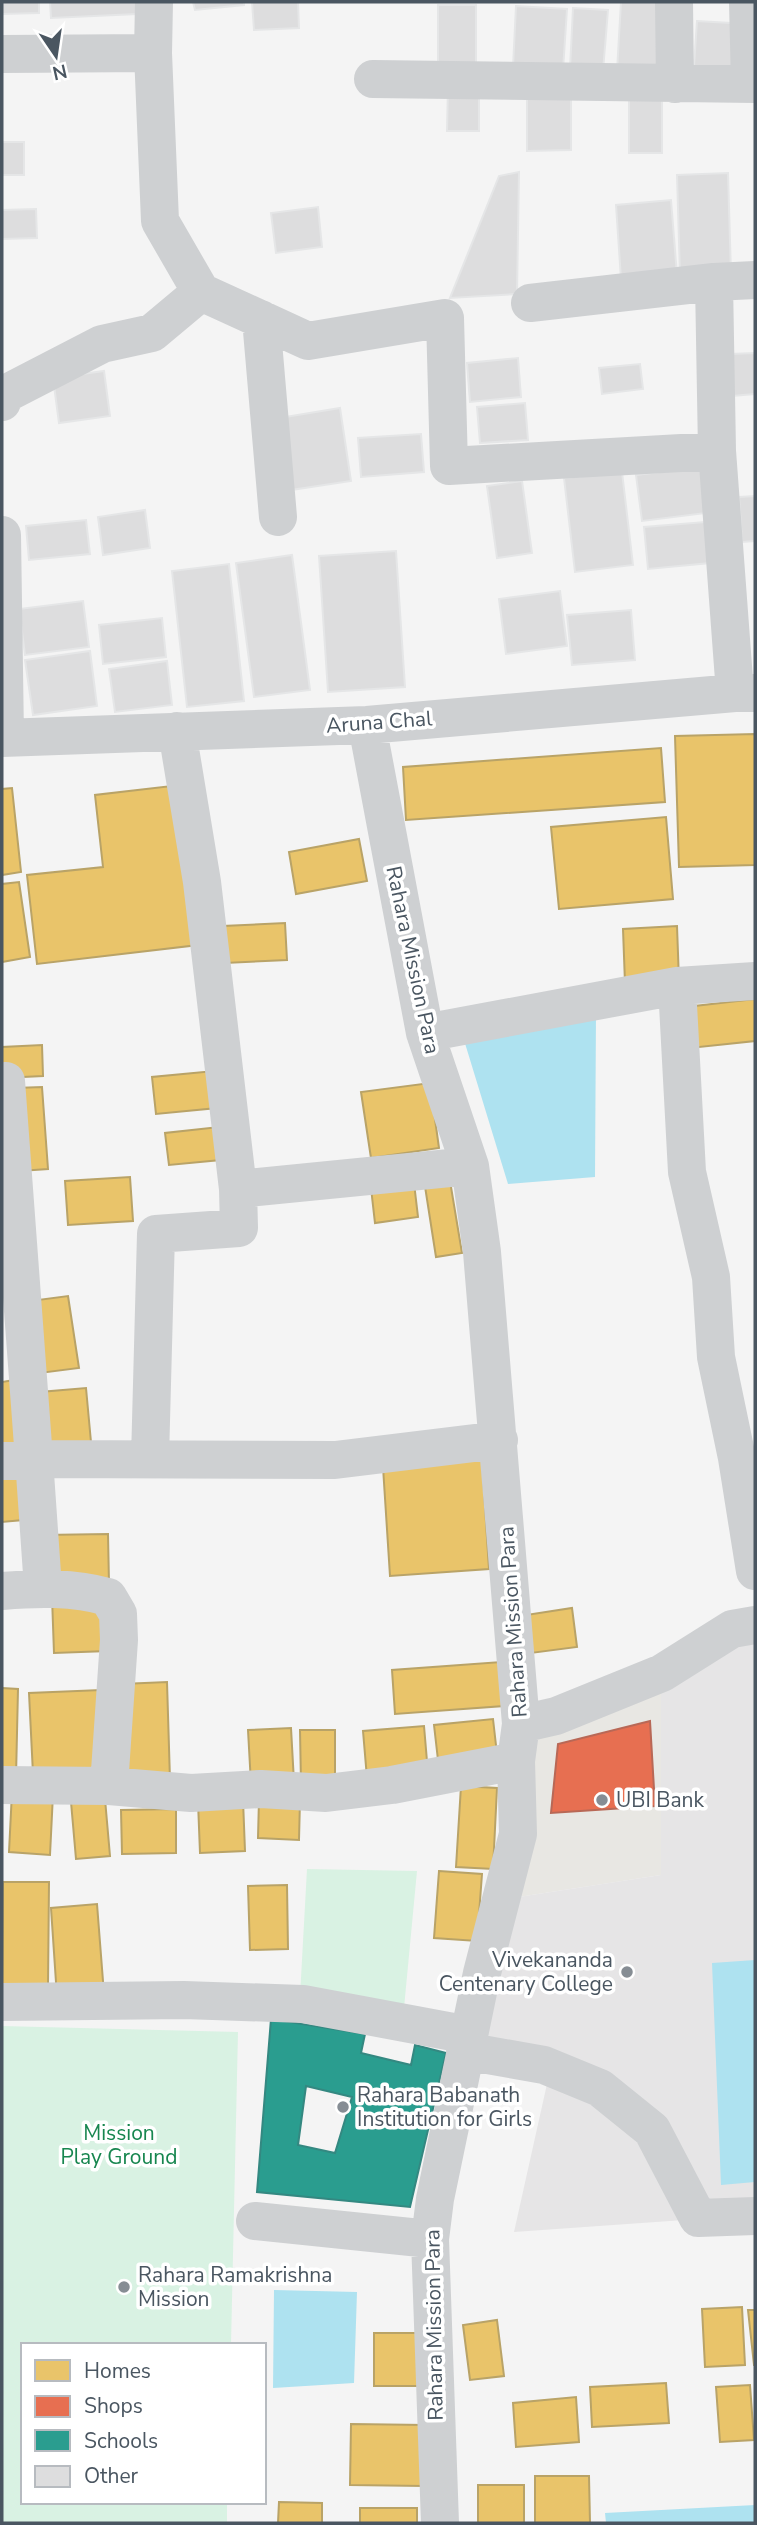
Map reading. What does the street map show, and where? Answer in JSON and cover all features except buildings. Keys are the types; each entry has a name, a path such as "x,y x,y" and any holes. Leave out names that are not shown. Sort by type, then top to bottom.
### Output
{"street":[{"path":"154,2 153,53 160,221 201,292 309,341 444,318 449,466 717,451"},
{"path":"674,2 675,83"},
{"path":"373,79 752,84 748,2"},
{"path":"2,54 153,53"},
{"path":"530,303 714,282 755,281"},
{"path":"714,282 717,451 745,693"},
{"path":"2,402 2,395 102,344 152,333 201,292"},
{"path":"261,319 278,517"},
{"path":"2,535 3,738"},
{"name":"Aruna Chal","path":"3,738 367,725 745,693"},
{"name":"Rahara Mission Para","path":"367,725 425,1033 470,1166 482,1252 499,1440 518,1743 518,1834 482,1973 435,2199 430,2239 440,2523"},
{"path":"150,1459 156,1234 239,1227 238,1189 202,882 177,731"},
{"path":"425,1033 677,986 755,981"},
{"path":"677,986 687,1172 711,1278 716,1357 746,1459 755,1571"},
{"path":"6,1081 18,1460 43,1588"},
{"path":"238,1189 470,1166"},
{"path":"18,1460 335,1461 499,1440"},
{"path":"2,1591 43,1588 94,1593 108,1597 118,1614 119,1640 109,1786"},
{"path":"2,1784 109,1786 191,1793 261,1788 326,1793 392,1785 518,1743 556,1716 662,1673 732,1629 755,1625"},
{"path":"2,2003 184,2000 303,2004 467,2043 544,2065 600,2088 652,2130 698,2218 755,2216"},
{"path":"255,2221 430,2239"}],"shaded area":[{"name":"Vivekananda Centenary College","path":"755,1636 755,2215 514,2232 553,2057 484,2046 512,1898 661,1875 661,1681"},
{"path":"661,1681 661,1875 512,1898 531,1738"}],"green space":[{"path":"307,1869 417,1871 404,2008 300,1996"},
{"name":"Mission Play Ground","path":"2,2026 238,2032 231,2343 21,2343 21,2504 227,2504 227,2523 2,2523"}],"water":[{"path":"596,1013 595,1177 508,1184 460,1027"},
{"path":"755,1960 755,2182 721,2185 712,1963"},
{"path":"274,2290 357,2292 354,2383 273,2388"},
{"path":"755,2505 755,2523 606,2523 605,2513"}],"place":[{"name":"UBI Bank","path":"602,1800"},
{"name":"Vivekananda Centenary College","path":"627,1972"},
{"name":"Rahara Babanath Institution for Girls","path":"343,2107"},
{"name":"Rahara Ramakrishna Mission","path":"124,2287"}]}
